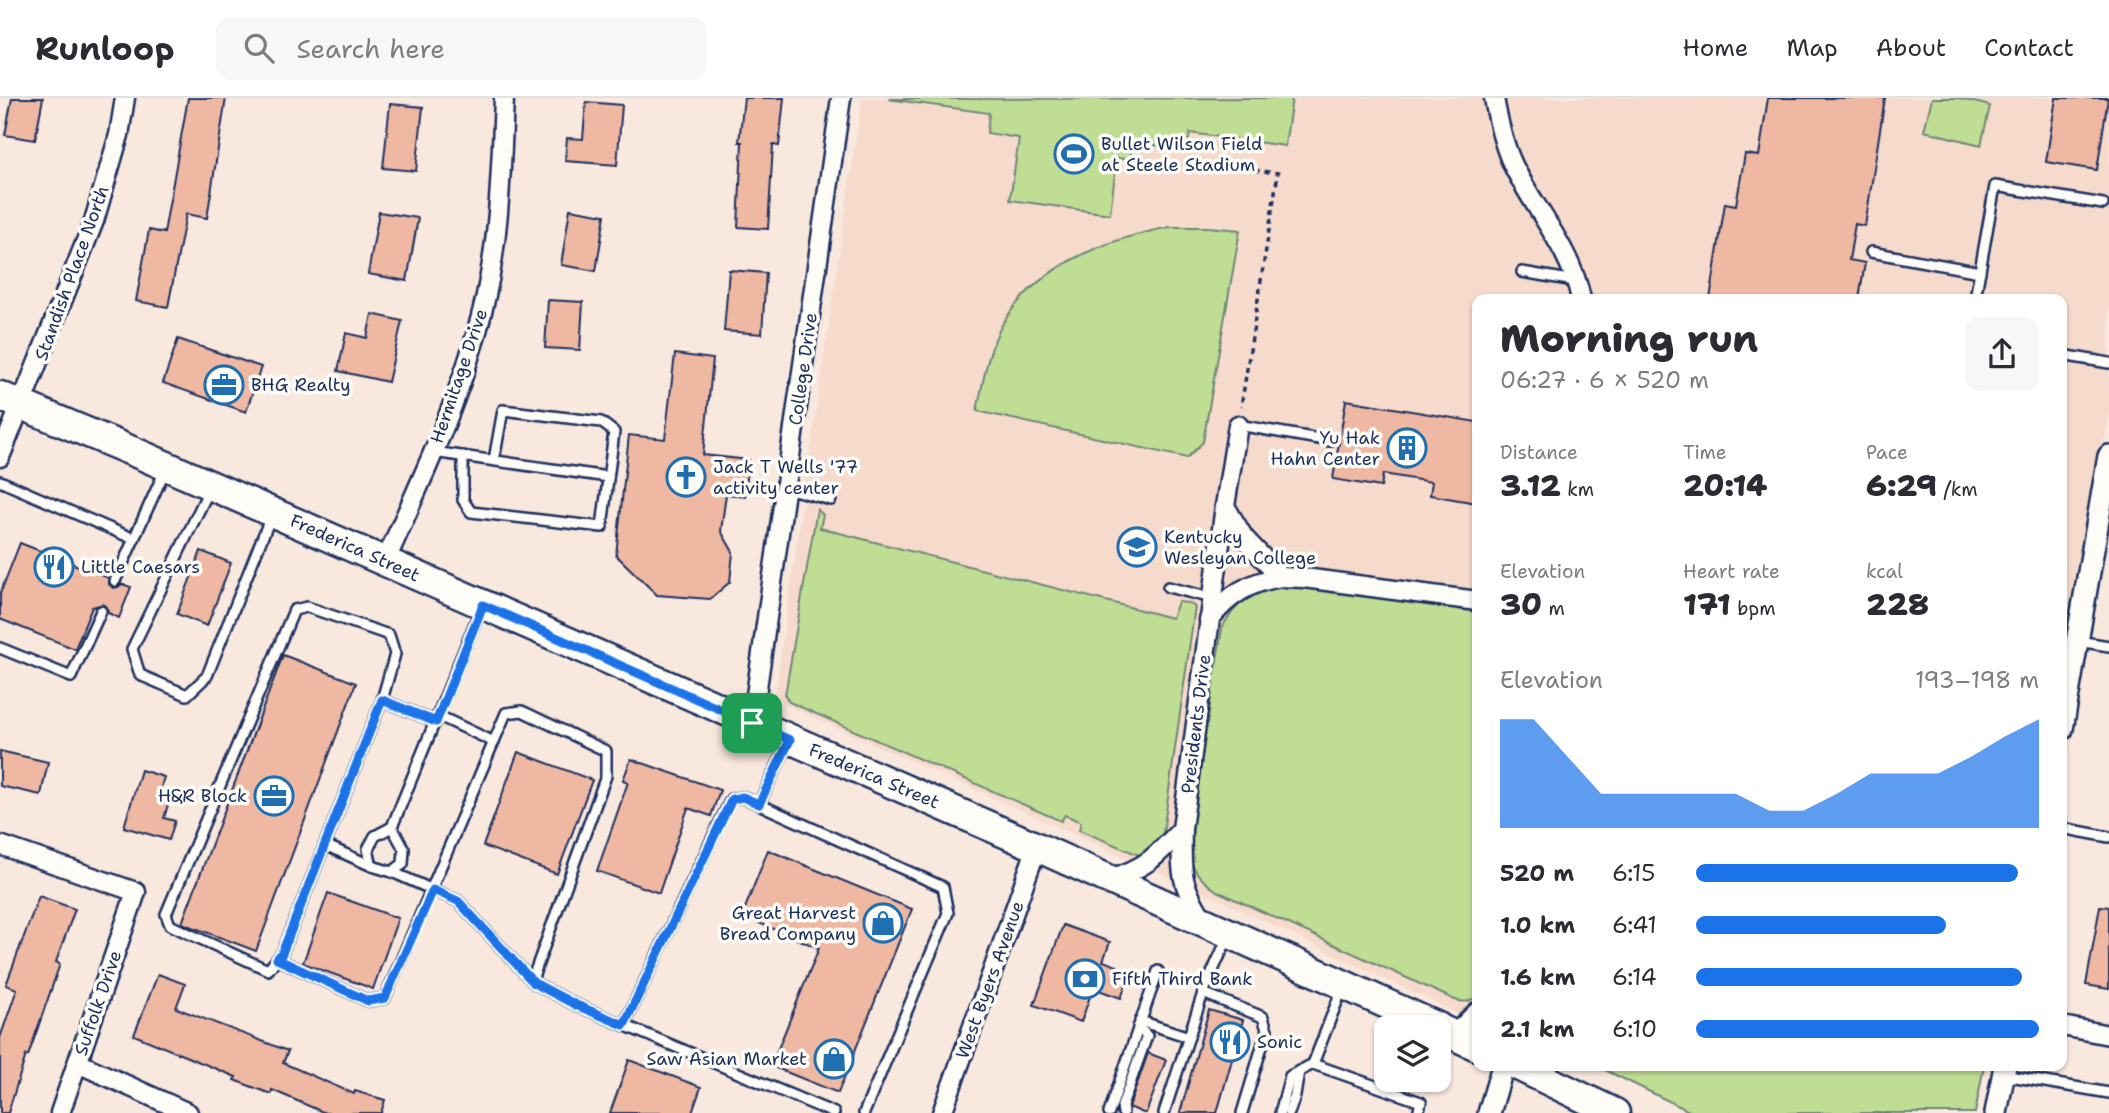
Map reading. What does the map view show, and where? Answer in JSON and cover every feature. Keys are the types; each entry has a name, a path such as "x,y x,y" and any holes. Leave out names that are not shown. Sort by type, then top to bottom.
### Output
{"main road":[{"name":"Frederica Street","path":"11,401 167,466 1110,879 1452,1034"},
{"path":"1528,1071 1612,1112"}],"street":[{"name":"Standish Place North","path":"0,457 11,401 94,221 119,135 125,98"},
{"name":"Hermitage Drive","path":"385,562 451,412 485,302 501,183 503,98"},
{"name":"College Drive","path":"752,723 841,98"},
{"path":"1494,98 1500,132 1513,165 1567,257 1580,294"},
{"name":"Presidents Drive","path":"1204,921 1181,872 1182,829 1238,425"},
{"path":"2067,697 2109,456"},
{"path":"1225,506 1244,538 1281,577"},
{"path":"1209,620 1221,605 1239,590 1262,580 1281,577 1472,600"},
{"path":"1110,879 1149,863 1182,829"},
{"name":"Suffolk Drive","path":"0,845 136,892 60,1113"},
{"name":"West Byers Avenue","path":"942,1113 1037,847"},
{"path":"1452,1034 1472,1016"},
{"path":"2067,1027 2109,1035"},
{"path":"78,1063 188,1113"},
{"path":"1489,1113 1502,1071"},
{"path":"1996,1113 2004,1071"}],"lane":[{"path":"1976,294 1995,187 2103,204"},
{"path":"1871,252 1980,272"},
{"path":"1522,272 1576,281"},
{"path":"2067,356 2109,363"},
{"path":"463,456 463,500 471,512 602,527 614,432 601,422 503,410 494,460"},
{"path":"1238,425 1330,441"},
{"path":"433,452 608,477"},
{"path":"115,581 167,466"},
{"path":"0,481 134,540"},
{"path":"212,486 132,649 140,675 187,695 207,676 272,512"},
{"path":"786,488 831,500"},
{"path":"1168,587 1212,598"},
{"path":"372,866 368,849 374,836 392,827 483,605"},
{"path":"307,607 389,635 395,654 382,700 325,845 282,953 268,970 170,925 166,914 294,610 307,607"},
{"path":"0,648 71,677 102,611"},
{"path":"2076,640 2109,646"},
{"path":"382,700 495,741"},
{"path":"277,959 368,1001 385,998 506,713 522,711 606,751 606,776 532,980"},
{"path":"759,804 790,740"},
{"path":"624,1025 732,799 743,797 943,887 948,913 864,1113"},
{"path":"392,827 404,849 403,864 392,872"},
{"path":"2067,829 2109,837"},
{"path":"325,845 458,901 532,980 576,1005 834,1113"},
{"path":"1164,1113 1203,993 1230,932"},
{"path":"1109,1113 1158,971"},
{"path":"1280,1113 1290,1076 1312,1064 1344,984"},
{"path":"1203,993 1263,1017 1267,1030 1242,1113"},
{"path":"1139,1024 1189,1037"},
{"path":"1123,1113 1122,1107 1147,1036 1139,1024"},
{"path":"1312,1064 1421,1102 1418,1113"},
{"path":"1289,1113 1299,1071"},
{"path":"2009,1071 2109,1093"}],"path":[{"path":"1195,163 1278,173 1238,425"}],"shaded area":[{"name":"Kentucky Wesleyan College","path":"862,98 2109,98 2109,414 2067,652 2067,294 1472,294 1472,1021 1214,897 784,704 776,687"}],"green space":[{"name":"Bullet Wilson Field at Steele Stadium","path":"1292,98 1285,146 1190,133 1187,150 1133,142 1130,160 1117,158 1110,214 1010,200 1019,138 987,133 989,113 888,99"},
{"path":"1932,98 1958,98 1990,106 1981,145 1924,131"},
{"path":"1170,227 1240,230 1203,442 1187,458 977,411 993,343 1018,302 1035,285 1055,270 1098,248"},
{"path":"817,509 823,515 820,528 1172,618 1178,602 1189,603 1195,607 1163,833 1156,849 1141,856 1079,830 1081,822 1065,815 1061,821 789,702 785,695"},
{"path":"1288,584 1472,610 1472,999 1469,1001 1455,1000 1217,891 1199,876 1192,864 1189,840 1222,628 1241,602 1266,589"},
{"path":"1607,1071 1983,1071 1975,1113 1693,1113"}],"building":[{"path":"12,98 43,98 35,140 5,135"},
{"path":"188,98 226,98 207,218 186,214 168,307 136,301 149,230 164,233"},
{"path":"744,98 784,98 779,146 773,145 768,229 738,227 742,142 739,142"},
{"path":"1768,98 1885,98 1865,226 1855,224 1849,260 1865,263 1860,294 1711,294 1725,203 1736,205 1745,154 1759,156"},
{"path":"2056,98 2108,98 2097,170 2046,162"},
{"path":"586,102 622,105 617,165 565,161 567,138 583,139"},
{"path":"390,104 423,107 416,171 383,168"},
{"path":"570,209 605,215 596,271 561,265"},
{"path":"379,212 418,218 407,281 368,274"},
{"path":"729,270 766,273 762,334 724,331"},
{"path":"548,300 583,302 580,350 545,348"},
{"path":"372,314 402,321 388,382 338,371 346,333 367,338"},
{"path":"178,339 261,367 246,412 163,383"},
{"name":"Jack T Wells '77 activity center","path":"675,354 713,359 703,455 749,460 745,496 726,494 721,531 733,552 730,582 710,599 657,595 616,555 629,435 665,439"},
{"name":"Yu Hak Hahn Center","path":"1346,400 1472,421 1472,502 1430,495 1432,482 1383,474 1381,487 1333,479"},
{"path":"20,543 109,578 109,584 113,588 122,584 131,587 119,618 108,613 103,604 92,607 75,649 0,619 0,594"},
{"path":"201,551 231,563 207,626 177,614"},
{"path":"283,655 356,683 256,951 182,923"},
{"path":"0,751 48,762 41,795 0,786"},
{"path":"518,752 592,780 557,874 483,846"},
{"path":"631,759 720,790 711,816 688,808 659,893 597,871 628,782 623,780"},
{"path":"141,770 164,777 159,794 170,798 164,818 175,821 169,840 124,827"},
{"path":"768,850 912,909 838,1093 771,1066 819,948 742,916"},
{"path":"328,893 398,918 373,989 303,963"},
{"path":"39,896 75,909 56,962 60,964 28,1056 26,1055 8,1113 0,1113 0,1038 17,989 6,985"},
{"path":"2100,906 2109,907 2109,989 2086,985"},
{"name":"Fifth Third Bank","path":"1063,925 1110,942 1103,961 1131,971 1121,998 1093,988 1081,1022 1034,1005"},
{"path":"158,974 185,984 176,1008 288,1051 283,1063 354,1094 355,1091 385,1100 381,1113 325,1113 272,1090 271,1094 234,1080 236,1077 134,1035"},
{"name":"Sonic","path":"1209,1010 1243,1020 1217,1113 1180,1113"},
{"path":"1148,1053 1166,1060 1146,1113 1143,1113 1129,1107"},
{"path":"629,1060 701,1087 692,1113 610,1113"}],"place":[{"name":"Bullet Wilson Field at Steele Stadium","path":"1074,154"},
{"name":"BHG Realty","path":"224,385"},
{"name":"Yu Hak Hahn Center","path":"1407,448"},
{"name":"Jack T Wells '77 activity center","path":"686,477"},
{"name":"Kentucky Wesleyan College","path":"1137,547"},
{"name":"Little Caesars","path":"54,567"},
{"name":"H&R Block","path":"274,796"},
{"name":"Great Harvest Bread Company","path":"883,923"},
{"name":"Fifth Third Bank","path":"1085,979"},
{"name":"Sonic","path":"1230,1042"},
{"name":"Saw Asian Market","path":"834,1059"}],"route":[{"path":"483,605 752,723 790,740 759,804 743,797 732,799 624,1025 576,1005 534,983 458,901 433,890 385,998 368,1001 277,959 282,953 382,700 436,722 483,605"}]}
